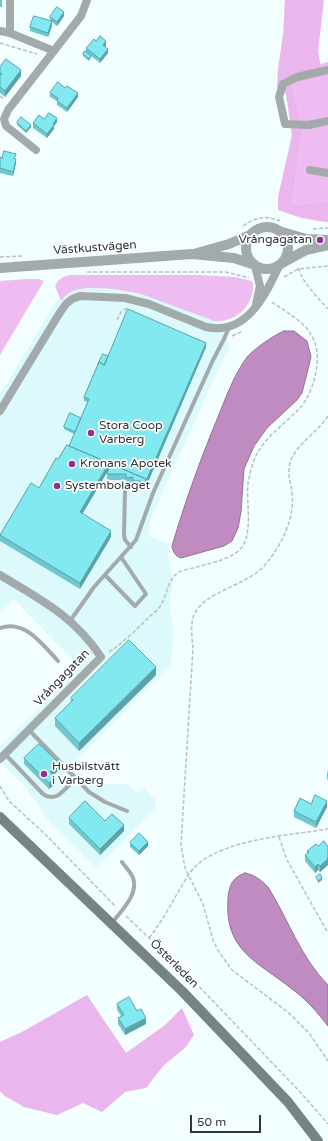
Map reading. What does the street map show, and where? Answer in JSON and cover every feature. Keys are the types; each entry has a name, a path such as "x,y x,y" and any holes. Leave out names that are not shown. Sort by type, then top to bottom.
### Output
{"main road":[{"name":"Österleden","path":"0,817 182,991 282,1097 307,1125 318,1141"}],"street":[{"path":"10,0 10,33"},
{"path":"36,150 6,126 4,119 8,110 81,16 87,0"},
{"path":"0,31 10,33 54,51"},
{"path":"328,70 297,77 284,84 279,97 285,124 309,125 328,122"},
{"path":"310,170 328,174"},
{"name":"Västkustvägen","path":"192,254 229,244 250,236 256,230 263,227 281,227 306,239 328,240"},
{"path":"0,411 59,314 66,304 72,299 80,296 125,298 149,304 206,326 220,328 228,327 241,321 261,301 280,264 286,258 288,247 281,227"},
{"path":"250,236 246,243 245,250 247,258 253,265 259,279 259,293 254,309"},
{"name":"Västkustvägen","path":"0,268 192,254 234,258 266,270 273,269 306,250 328,245"},
{"name":"Vrångagatan","path":"0,575 52,607 70,621 91,641 101,657 3,757"}],"lane":[{"path":"70,621 105,575 131,547 139,533 153,493 213,360 225,337 228,327"},
{"path":"125,491 124,535 131,547"},
{"path":"105,575 135,606 146,594 121,557"},
{"path":"0,628 7,626 23,629 38,639 58,661"},
{"path":"29,730 96,797 127,811"},
{"path":"3,757 43,794 49,797 58,796 76,778"},
{"path":"112,923 132,894 134,883 131,875 122,862"}],"path":[{"path":"0,44 49,58"},
{"path":"238,230 256,218 262,217 270,218 281,227"},
{"path":"312,229 328,228"},
{"path":"297,254 298,269 303,279 328,309"},
{"path":"0,257 24,256"},
{"path":"272,279 280,282 283,278 298,269 328,266"},
{"path":"87,272 211,271 226,272 259,279"},
{"path":"101,657 122,644 162,604 171,579 180,571 216,562 234,555 246,541 248,484 253,463 262,445 275,430 304,403 314,384 318,356 315,342 311,334 299,320 270,301"},
{"path":"328,416 316,431 296,451 290,463 288,475 292,492 292,514 281,541 273,555 256,574 215,595 201,605 194,615 192,623 193,648 182,845 184,864 188,876 203,904 214,940 224,962 232,970 289,1013 310,1033 328,1061"},
{"path":"0,786 9,801 46,835 101,893 195,982 302,1094 328,1124"},
{"path":"149,938 196,865 219,851 262,838 328,829"},
{"path":"278,836 287,860 328,933"}],"shaded area":[{"path":"285,0 324,0 318,51 323,77 292,85 303,128 292,205 328,201 328,222 309,219 278,210 278,197 292,135 286,94 277,87 283,35"},
{"path":"328,62 328,201 292,205 303,128 292,85 323,77 321,64"},
{"path":"70,275 198,275 235,277 252,281 253,289 249,303 242,312 226,320 214,321 141,294 118,290 91,288 76,290 71,292 61,301 55,286 61,279"},
{"path":"38,279 44,281 0,355 0,281"},
{"path":"93,288 131,291 208,319 221,321 230,347 150,520 148,533 150,537 169,544 168,555 173,583 170,597 170,611 174,631 170,667 152,683 71,766 89,784 128,784 137,793 144,788 156,801 155,808 97,868 50,823 26,787 0,762 0,747 80,667 14,599 0,612 0,394 59,297 61,301 68,293 76,290"},
{"path":"284,331 294,331 307,341 311,357 302,393 297,400 267,428 254,446 244,469 241,512 238,528 232,541 224,546 181,558 175,554 172,546 199,465 231,386 247,357 264,342"},
{"path":"245,873 258,878 268,887 302,951 318,974 328,985 328,1026 302,997 255,962 237,943 231,931 228,916 229,889 232,882 237,877"},
{"path":"87,995 126,1053 165,1025 182,1008 194,1035 185,1048 164,1065 146,1088 125,1092 102,1112 83,1103 57,1115 24,1107 5,1096 0,1091 0,1042 22,1032"}],"building":[{"path":"57,7 64,12 57,22 50,17"},
{"path":"34,16 52,21 48,33 30,27"},
{"path":"100,36 106,41 103,45 108,49 100,59 86,48 94,39 96,41"},
{"path":"85,51 91,56 89,59 83,54"},
{"path":"6,59 21,70 5,91 0,87 0,76 2,74 0,73 0,67"},
{"path":"58,82 65,88 67,86 78,93 67,108 57,101 58,98 50,93"},
{"path":"49,113 57,118 47,134 33,123 39,115 44,119"},
{"path":"21,117 31,125 26,131 17,123"},
{"path":"4,151 16,154 13,172 0,168 0,157 2,158"},
{"path":"128,309 206,343 146,481 146,479 111,464 109,465 109,463 69,446 89,399 84,397 99,362 104,365"},
{"path":"103,354 108,356 104,365 99,362"},
{"path":"70,413 81,418 75,432 64,427"},
{"path":"67,445 109,463 80,512 111,531 80,583 0,535 31,483 39,488 56,458 58,459"},
{"path":"111,464 146,479 145,483 133,481 133,477 126,478 126,474 107,474"},
{"path":"129,640 156,667 79,743 55,718 73,700 71,698"},
{"name":"Husbilstvätt i Varberg","path":"39,744 59,763 50,772 56,777 49,783 24,758"},
{"path":"315,795 327,801 316,822 294,811 300,798 311,804"},
{"path":"85,801 105,821 112,814 124,825 100,849 69,818"},
{"path":"139,833 148,842 139,851 130,843"},
{"path":"324,841 328,847 328,859 320,866 318,864 315,867 305,855 309,852 307,851 316,844 318,846"},
{"path":"320,874 322,878 318,881 316,877"},
{"path":"129,997 137,1011 141,1009 146,1018 125,1029 118,1018 124,1015 117,1004"}],"place":[{"name":"Vrångagatan","path":"320,240"},
{"name":"Stora Coop Varberg","path":"91,433"},
{"name":"Kronans Apotek","path":"72,464"},
{"name":"Systembolaget","path":"57,486"},
{"name":"Husbilstvätt i Varberg","path":"44,774"}]}
